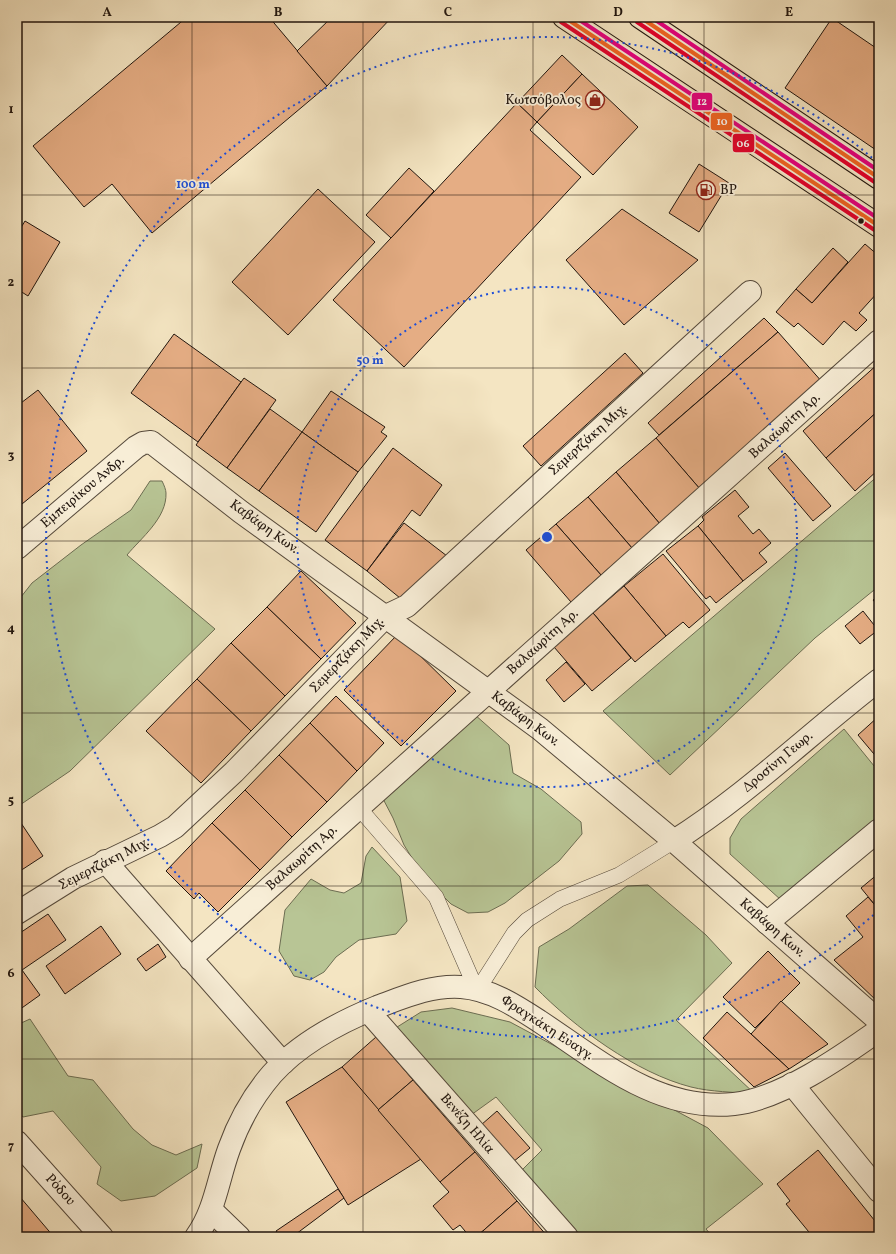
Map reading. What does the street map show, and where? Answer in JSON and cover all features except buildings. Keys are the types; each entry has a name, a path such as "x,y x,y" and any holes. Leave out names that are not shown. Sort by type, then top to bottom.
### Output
{"main road":[{"path":"564,17 879,226"},
{"path":"640,17 879,178"}],"street":[{"name":"Σεμερτζάκη Μιχ.","path":"17,913 54,889 175,827 239,766 386,616 407,606 750,292"},
{"name":"Βαλαωρίτη Αρ.","path":"190,959 879,341"},
{"name":"Καβάφη Κων.","path":"151,442 241,512 540,729 674,841 879,1021"},
{"name":"Εμπειρίκου Ανδρ.","path":"17,548 136,447 143,443 151,442"},
{"name":"Δροσίνη Γεωρ.","path":"674,841 742,792 839,711 879,680"},
{"path":"767,923 879,830"},
{"path":"105,862 283,1063"},
{"name":"Φραγκάκη Ευαγγ.","path":"196,1237 211,1210 229,1149 238,1128 257,1093 283,1063 305,1046 368,1011 409,995 435,988 459,987 494,995 522,1010 626,1079 649,1090 674,1098 712,1104 748,1102 764,1097 792,1084 837,1059 879,1030"},
{"name":"Βενέζη Ηλία","path":"368,1011 567,1237"},
{"path":"792,1084 879,1191"},
{"name":"Ρόδου","path":"17,1142 102,1237"},
{"path":"211,1210 239,1237"}],"lane":[{"path":"359,808 436,897 477,991"},
{"path":"477,991 514,933 527,920 560,899 619,875 674,841"}],"green space":[{"path":"879,475 879,586 815,638 670,775 603,711"},
{"path":"150,481 162,481 166,492 165,502 158,519 127,555 215,629 70,771 17,807 17,602 32,583 81,545 131,510"},
{"path":"474,714 509,745 513,773 541,789 581,822 582,834 559,861 505,903 488,912 468,913 451,904 423,876 404,845 393,818 381,795"},
{"path":"844,729 879,772 879,820 781,900 730,854 730,838 741,819"},
{"path":"372,847 400,877 407,921 396,934 359,940 336,957 324,972 310,980 294,976 279,951 285,910 311,879 330,890 344,893 361,883 366,856"},
{"path":"648,885 706,935 732,963 676,1020 755,1094 699,1089 670,1080 649,1071 628,1060 587,1033 568,1018 535,987 539,947 569,929 627,886"},
{"path":"452,1008 510,1022 708,1128 763,1184 706,1229 713,1237 571,1237 515,1177 542,1150 496,1097 471,1115 394,1029 421,1012"},
{"path":"30,1019 68,1076 93,1080 133,1129 152,1145 176,1155 202,1144 197,1168 155,1196 121,1201 97,1184 101,1167 53,1111 23,1117 17,1110 17,1021 19,1024"}],"transit line":[{"name":"10","path":"564,17 879,226"},
{"name":"12","path":"575,17 879,219"},
{"name":"10","path":"640,17 879,178"},
{"name":"12","path":"651,17 879,171"},
{"name":"06","path":"561,22 876,231"},
{"name":"06","path":"637,22 876,183"}],"place":[{"name":"Κωτσόβολος","path":"595,100"},
{"name":"BP","path":"706,190"}]}
